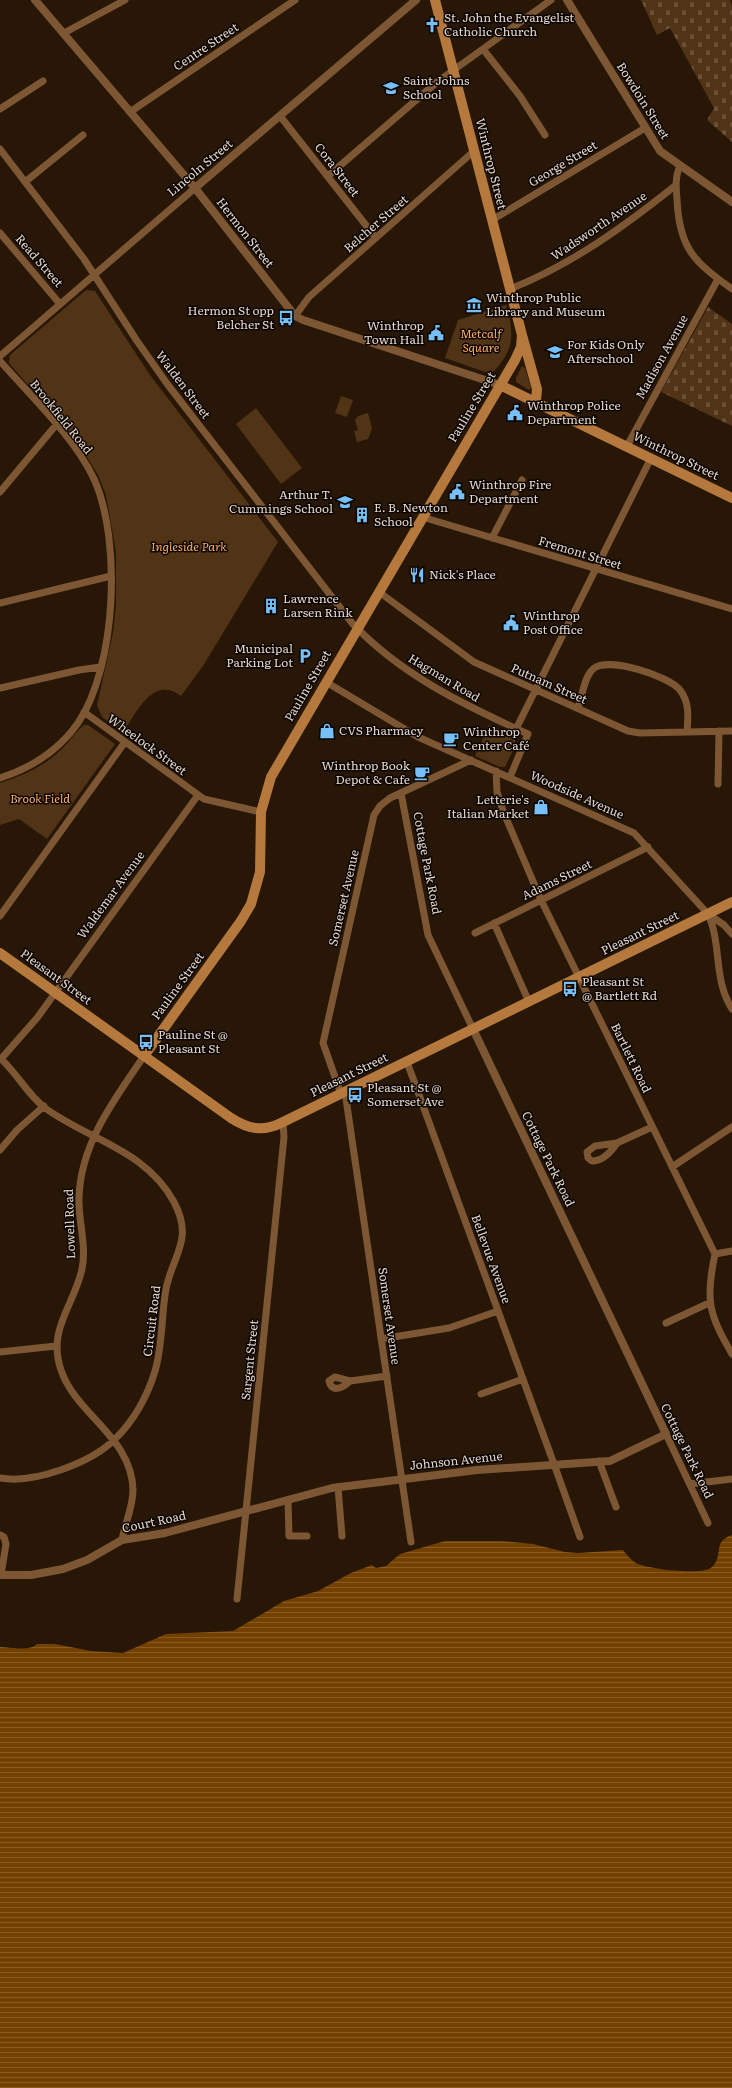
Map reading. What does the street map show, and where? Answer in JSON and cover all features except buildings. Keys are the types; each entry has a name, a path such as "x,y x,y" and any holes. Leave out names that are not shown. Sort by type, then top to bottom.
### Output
{"main road":[{"name":"Winthrop Street","path":"435,0 537,389 536,401"},
{"name":"Pauline Street","path":"144,1056 242,921 251,904 260,872 261,812 267,788 273,773 519,353 522,335"},
{"name":"Winthrop Street","path":"500,385 536,401 732,498"},
{"name":"Pleasant Street","path":"0,953 242,1125 255,1128 266,1128 284,1122 732,902"}],"street":[{"name":"Hermon Street","path":"35,0 195,188 295,316"},
{"path":"64,33 125,0"},
{"name":"Centre Street","path":"130,112 294,0"},
{"name":"Lincoln Street","path":"0,356 416,0"},
{"path":"328,176 434,84 551,0"},
{"name":"Bowdoin Street","path":"567,0 660,151 732,202"},
{"path":"483,49 520,96 545,135"},
{"path":"0,110 43,81"},
{"name":"Cora Street","path":"280,116 376,238"},
{"name":"George Street","path":"492,220 645,128"},
{"path":"25,182 83,135"},
{"name":"Walden Street","path":"0,149 94,274 136,341 164,379 357,628"},
{"name":"Belcher Street","path":"295,316 309,297 474,151"},
{"path":"680,166 676,185 678,216 685,242 697,262 732,289"},
{"name":"Wadsworth Avenue","path":"510,289 544,275 585,252 623,226 676,185"},
{"name":"Read Street","path":"0,233 60,304"},
{"name":"Madison Avenue","path":"627,446 718,279"},
{"path":"295,316 500,385"},
{"name":"Brookfield Road","path":"0,361 56,425 84,461 98,489 109,536 112,576 110,616 100,667 93,693 84,712 71,731 50,752 23,769 0,778"},
{"path":"0,492 56,425"},
{"path":"516,729 651,458"},
{"path":"492,538 522,480"},
{"name":"Fremont Street","path":"422,517 732,609"},
{"path":"0,603 112,576"},
{"name":"Putnam Street","path":"379,592 471,660 535,690 633,732 732,731"},
{"name":"Hagman Road","path":"357,628 390,657 440,692 528,734 510,777"},
{"path":"578,708 588,677 593,669 604,664 618,665 663,678 676,686 686,702 687,732"},
{"path":"0,688 79,670 100,667"},
{"name":"Woodside Avenue","path":"326,682 406,731 634,833 708,914 713,925 720,983 732,1009"},
{"name":"Wheelock Street","path":"84,712 198,795"},
{"path":"718,731 718,784"},
{"path":"0,916 125,742"},
{"name":"Somerset Avenue","path":"411,1542 343,1093 323,1043 374,815 383,803 471,760"},
{"name":"Bartlett Road","path":"496,771 497,792 503,811 541,900 715,1254"},
{"name":"Cottage Park Road","path":"401,793 428,935 708,1523"},
{"path":"198,795 209,801 261,812"},
{"name":"Waldemar Avenue","path":"1,1059 37,1018 198,795"},
{"name":"Adams Street","path":"475,933 648,848"},
{"path":"708,914 732,934"},
{"path":"494,923 529,1002"},
{"name":"Lowell Road","path":"115,1440 70,1390 59,1365 56,1346 59,1326 79,1280 83,1263 79,1208 80,1185 83,1168 94,1135 144,1056"},
{"name":"Circuit Road","path":"1,1059 44,1106 136,1159 159,1180 176,1207 182,1232 181,1248 166,1291 162,1344 155,1370 141,1403 115,1440"},
{"name":"Bellevue Avenue","path":"407,1062 580,1537"},
{"path":"0,1150 17,1130 44,1106"},
{"name":"Sargent Street","path":"236,1599 284,1137 284,1122"},
{"path":"617,1143 652,1126"},
{"path":"672,1167 732,1127"},
{"path":"732,1251 715,1254 710,1282 709,1303 715,1323 732,1354"},
{"path":"666,1322 709,1303"},
{"path":"381,1339 444,1329 498,1310"},
{"path":"0,1352 56,1346"},
{"path":"350,1381 387,1376"},
{"path":"481,1394 522,1379"},
{"name":"Johnson Avenue","path":"246,1512 338,1487 477,1470 615,1459 666,1434"},
{"path":"0,1478 28,1478 60,1470 85,1458 115,1440 128,1468 133,1488 131,1506 122,1540"},
{"path":"599,1461 616,1507"},
{"path":"690,1484 732,1479"},
{"path":"338,1487 342,1536"},
{"path":"288,1500 289,1536 307,1536"},
{"name":"Court Road","path":"1,1575 31,1575 63,1569 87,1560 122,1540 161,1534 246,1512"},
{"path":"0,1535 4,1537 6,1542 1,1575"}],"green space":[{"path":"641,0 730,0 732,5 732,142 707,120 714,108 670,28 657,35"},
{"name":"Ingleside Park","path":"86,290 95,291 150,375 278,542 203,666 181,696 171,691 162,690 154,693 140,706 123,732 102,717 97,705 113,633 116,605 116,552 106,495 98,475 80,446 9,363 10,355"},
{"name":"Metcalf Square","path":"506,305 509,315 511,340 506,355 494,371 488,373 445,358 458,320"},
{"path":"708,307 732,324 732,426 661,392"},
{"name":"Metcalf Square","path":"522,366 525,368 531,388 529,390 516,382 516,378"},
{"path":"341,396 353,400 347,417 335,413"},
{"path":"256,408 302,468 281,484 236,424"},
{"path":"368,413 372,429 368,439 357,442 354,431 358,430 355,420 358,416"},
{"name":"Brook Field","path":"84,725 88,725 115,744 47,839 19,819 0,825 0,783 26,773 49,760 63,748"},
{"path":"489,725 512,734 515,739 515,746 505,767 500,767 475,756"}],"shaded area":[{"path":"732,1535 732,2088 0,2088 0,1647 29,1648 37,1644 55,1644 91,1651 123,1653 166,1634 233,1631 284,1601 318,1591 351,1573 372,1565 376,1568 386,1566 400,1554 445,1541 502,1541 533,1544 565,1552 578,1553 623,1550 632,1560 642,1565 675,1571 698,1571 707,1570 712,1567 717,1558 722,1541"}],"place":[{"name":"St. John the Evangelist Catholic Church","path":"432,25"},
{"name":"Saint Johns School","path":"391,88"},
{"name":"Winthrop Public Library and Museum","path":"474,305"},
{"name":"Hermon St opp Belcher St","path":"286,318"},
{"name":"Winthrop Town Hall","path":"436,333"},
{"name":"For Kids Only Afterschool","path":"555,352"},
{"name":"Winthrop Police Department","path":"515,413"},
{"name":"Winthrop Fire Department","path":"457,492"},
{"name":"Arthur T. Cummings School","path":"345,502"},
{"name":"E. B. Newton School","path":"362,515"},
{"name":"Nick's Place","path":"417,575"},
{"name":"Lawrence Larsen Rink","path":"271,606"},
{"name":"Winthrop Post Office","path":"511,623"},
{"name":"Municipal Parking Lot","path":"305,656"},
{"name":"CVS Pharmacy","path":"327,731"},
{"name":"Winthrop Center Café","path":"451,739"},
{"name":"Winthrop Book Depot & Cafe","path":"422,773"},
{"name":"Letterie's Italian Market","path":"541,807"},
{"name":"Pleasant St @ Bartlett Rd","path":"570,989"},
{"name":"Pauline St @ Pleasant St","path":"146,1042"},
{"name":"Pleasant St @ Somerset Ave","path":"355,1095"}]}
